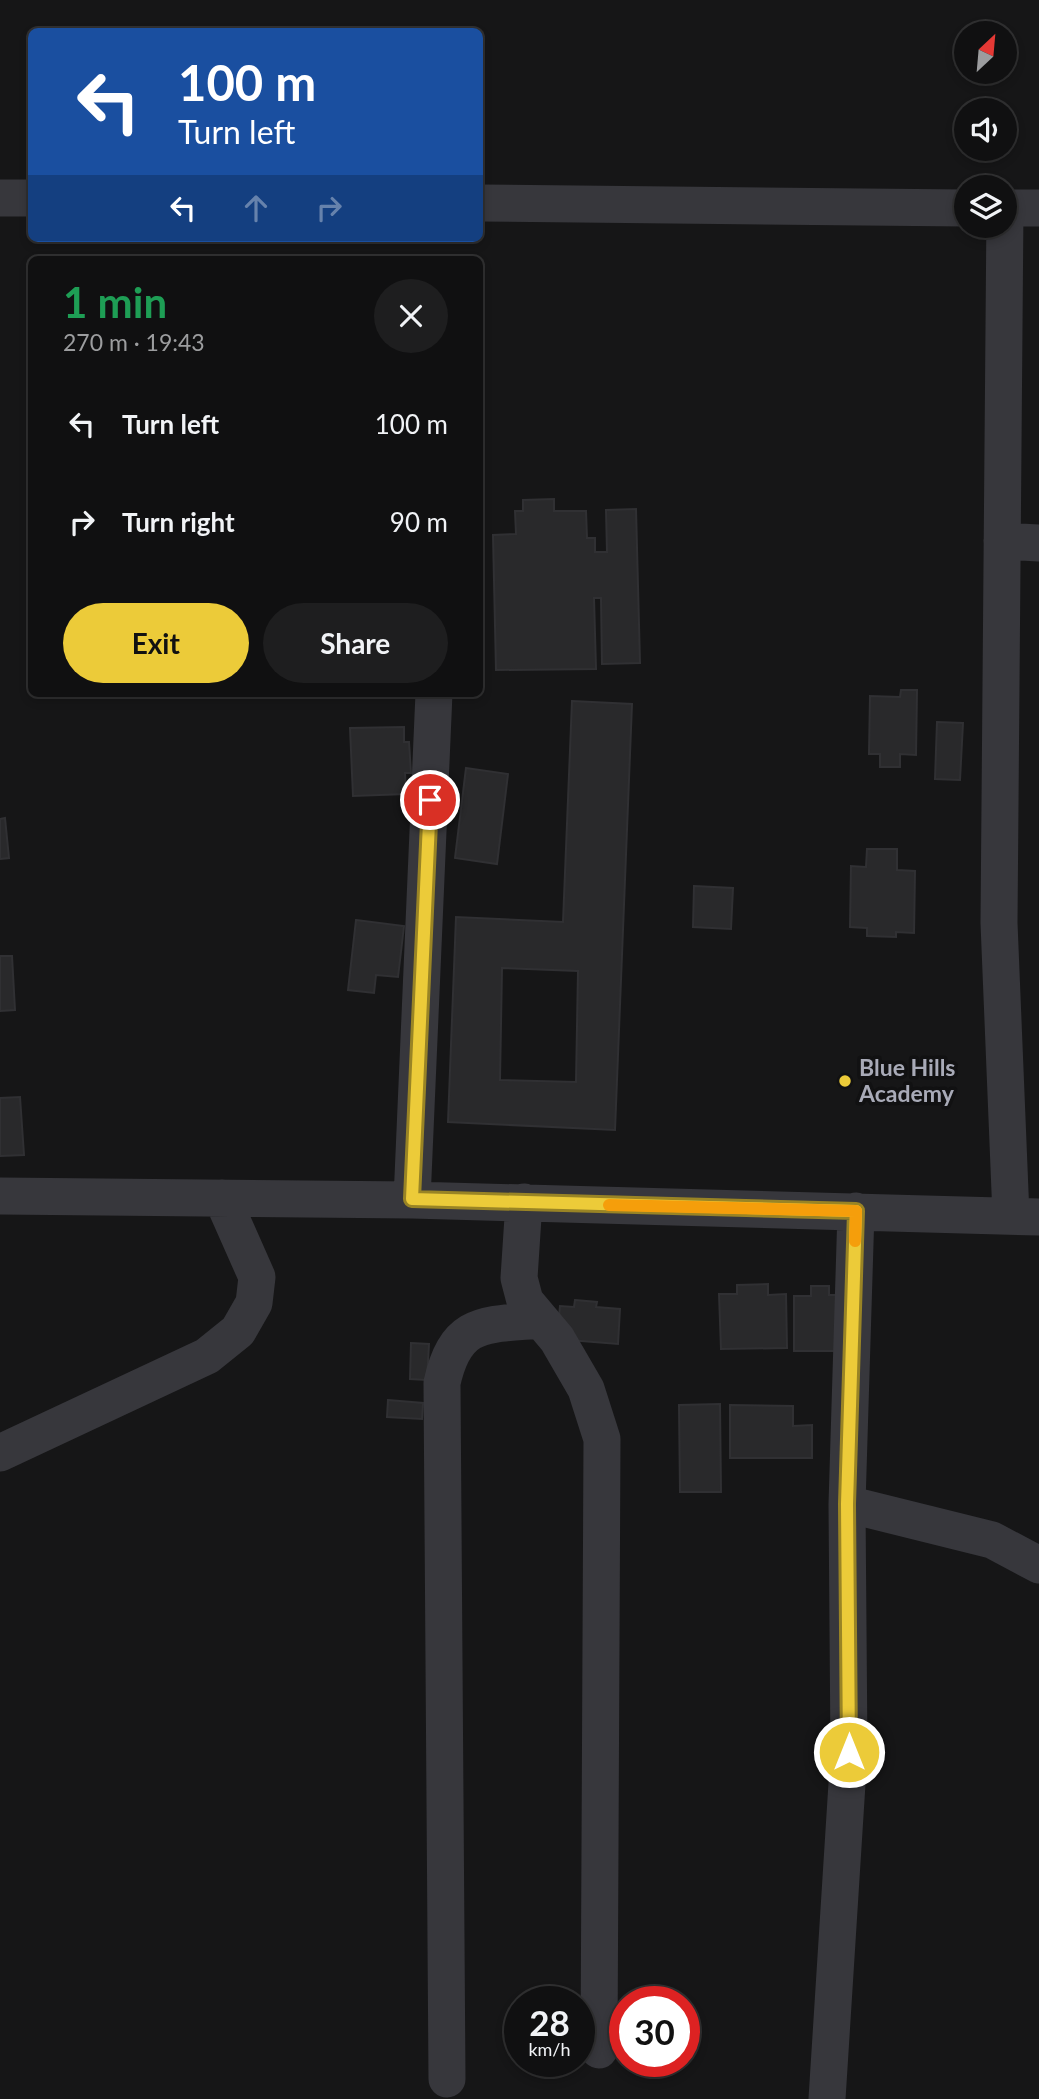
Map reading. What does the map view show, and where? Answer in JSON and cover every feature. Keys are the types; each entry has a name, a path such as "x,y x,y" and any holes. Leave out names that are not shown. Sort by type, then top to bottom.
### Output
{"street":[{"path":"0,198 28,198"},
{"path":"483,203 954,208"},
{"path":"1017,208 1039,208"},
{"path":"0,1196 412,1199 1025,1217 999,923 1005,238"},
{"path":"1002,541 1039,543"},
{"path":"412,1199 434,697"},
{"path":"0,1453 207,1356 238,1331 254,1303 257,1277 222,1198"},
{"path":"524,1202 519,1278 525,1301 557,1339 586,1388 603,1439 600,2050"},
{"path":"827,2099 849,1752 847,1504 856,1211"},
{"path":"447,2079 442,1383 448,1356 459,1338 495,1324 541,1320"},
{"path":"847,1504 992,1540 1039,1565"}],"building":[{"path":"554,499 554,511 586,511 587,538 595,538 595,552 607,552 606,510 636,509 640,663 602,664 601,598 594,598 596,669 496,670 493,535 516,534 515,511 523,511 523,500"},
{"path":"901,690 917,690 916,755 900,754 900,767 880,767 880,754 869,754 870,696 900,697"},
{"path":"572,701 632,704 615,1130 448,1122 456,917 563,922","holes":["502,968 578,971 576,1082 500,1080"]},
{"path":"937,722 963,723 960,780 935,779"},
{"path":"404,727 404,742 409,742 411,773 405,773 406,794 353,796 350,728"},
{"path":"466,768 508,774 497,864 455,858"},
{"path":"5,818 9,858 0,859 0,819"},
{"path":"867,849 897,849 897,870 915,871 914,933 896,932 896,937 867,936 867,928 850,927 851,866 866,867"},
{"path":"694,886 733,888 731,929 693,927"},
{"path":"356,920 404,926 398,977 376,975 374,993 348,990"},
{"path":"0,956 12,956 15,1010 0,1011"},
{"path":"20,1097 24,1155 0,1156 0,1098"},
{"path":"768,1284 768,1295 786,1294 787,1348 721,1349 719,1294 737,1294 737,1285"},
{"path":"811,1286 829,1286 829,1295 845,1295 845,1351 794,1351 794,1296 811,1296"},
{"path":"575,1300 597,1302 596,1307 620,1309 618,1344 557,1339 560,1306 574,1307"},
{"path":"411,1343 429,1344 427,1380 410,1379"},
{"path":"388,1400 423,1403 422,1419 387,1417"},
{"path":"720,1404 721,1492 680,1492 679,1405"},
{"path":"730,1405 793,1406 793,1426 812,1425 812,1458 730,1458"}],"slow traffic":[{"path":"609,1205 856,1211 855,1241"}],"place":[{"name":"Blue Hills Academy","path":"845,1081"}],"route":[{"path":"430,800 412,1199 856,1211 847,1504 849,1752"}]}
